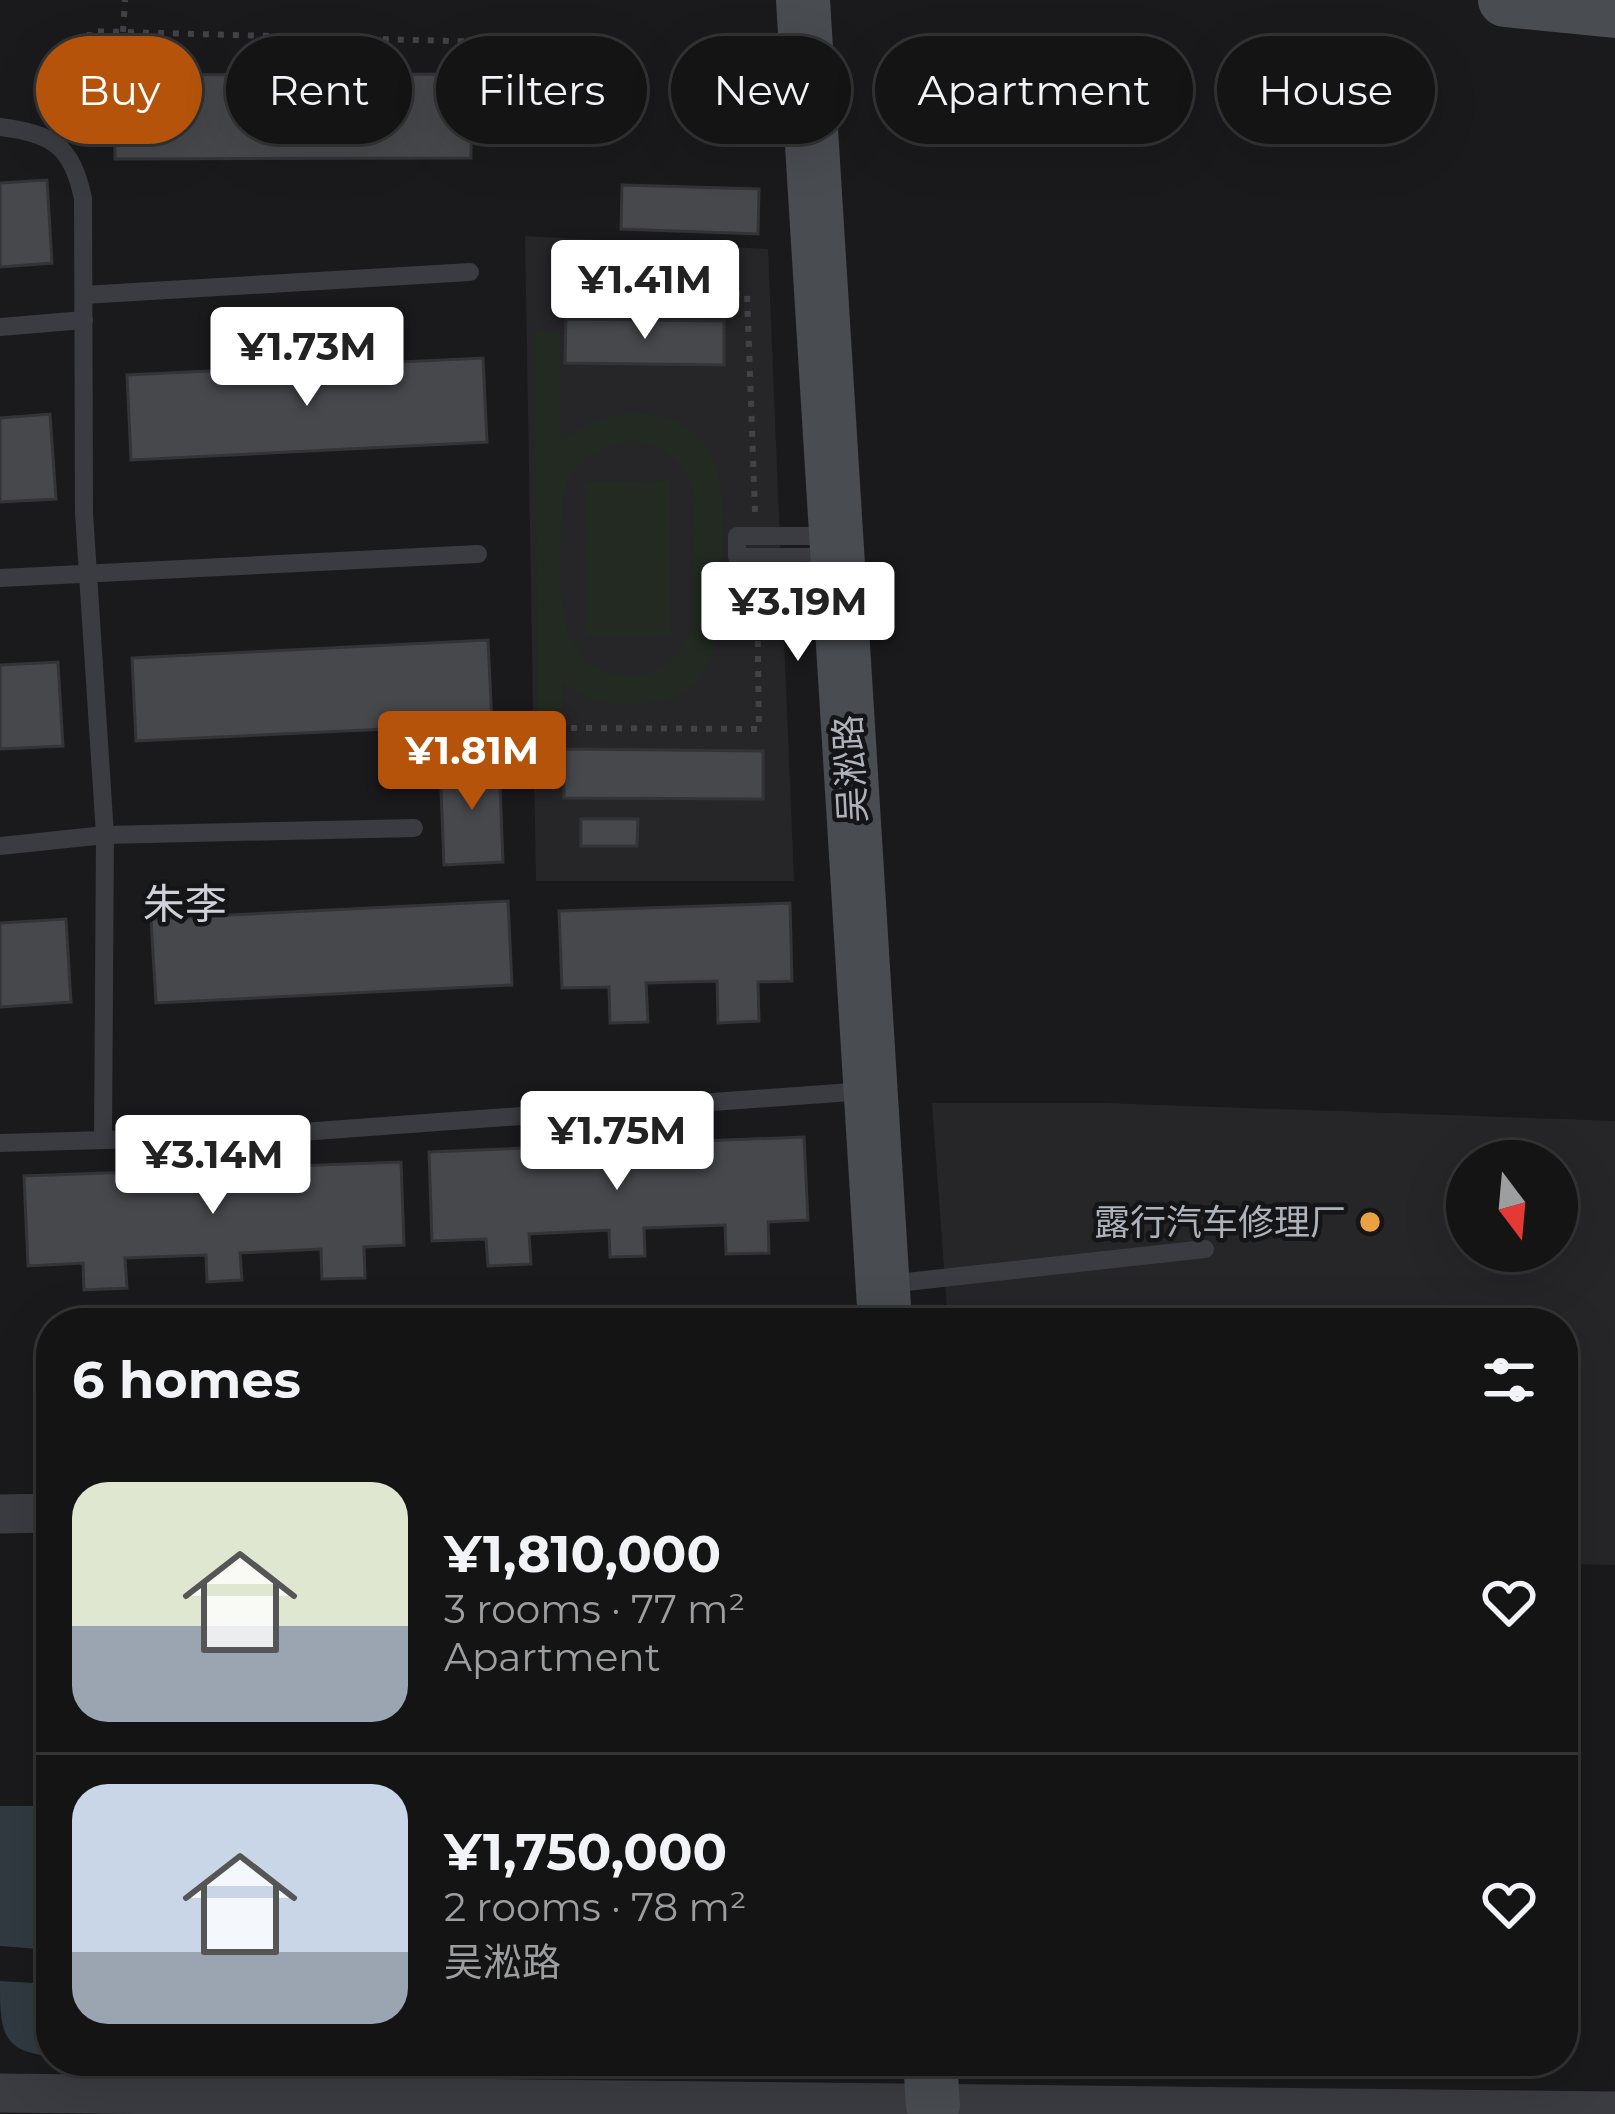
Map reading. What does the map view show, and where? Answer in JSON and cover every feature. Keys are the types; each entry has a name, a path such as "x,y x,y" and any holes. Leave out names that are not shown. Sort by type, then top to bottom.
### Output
{"street":[{"name":"吴淞路","path":"803,0 883,1304"},
{"path":"1505,0 1615,11"},
{"path":"0,1514 36,1513"},
{"path":"0,2092 932,2093 1615,2111"}],"lane":[{"path":"0,127 38,134 61,146 76,168 83,198 88,574 105,836 103,1141"},
{"path":"84,295 470,272"},
{"path":"0,327 84,320"},
{"path":"756,547 836,546"},
{"path":"0,578 478,554"},
{"path":"0,846 105,836 414,828"},
{"path":"0,1143 246,1136 869,1090"},
{"path":"883,1304 1205,1249"}],"path":[{"path":"122,32 125,0"},
{"path":"61,146 81,97 90,31 436,41"},
{"path":"569,291 747,294 759,729 571,728"}],"shaded area":[{"path":"525,236 768,249 794,881 536,881"},
{"path":"560,331 561,441 604,419 651,414 692,431 718,474 723,520 717,640 700,679 661,701 604,702 563,682 562,721 538,721 534,332","holes":["628,441 651,444 670,454 694,491 693,627 670,661 653,672 633,676 603,671 583,656 570,635 561,580 567,483 587,458"]},
{"path":"670,481 671,635 587,635 586,482"},
{"path":"932,1103 1103,1103 1615,1121 1615,1565 1578,1564 1578,1308 947,1308"},
{"path":"0,1806 36,1806 36,1949 0,1946"},
{"path":"0,1981 36,1983 36,2054 12,2043 1,2012"}],"building":[{"path":"412,74 436,74 436,144 471,144 471,158 115,159 115,144 202,144 202,75 226,75 226,144 412,144"},
{"path":"47,180 52,263 0,267 0,183"},
{"path":"622,185 759,189 758,234 621,229"},
{"path":"566,319 724,321 724,365 565,363"},
{"path":"483,358 487,442 131,460 127,375"},
{"path":"50,414 56,499 0,502 0,418"},
{"path":"488,640 492,724 136,741 132,658"},
{"path":"58,662 63,746 0,749 0,665"},
{"path":"564,749 763,751 763,799 564,798"},
{"path":"499,761 503,862 444,865 440,764"},
{"path":"581,819 638,819 637,846 581,846"},
{"path":"508,901 512,985 156,1003 151,919"},
{"path":"790,903 792,981 758,982 759,1021 718,1023 717,981 646,983 648,1022 610,1023 609,987 562,988 559,911"},
{"path":"66,919 71,1002 0,1007 0,923"},
{"path":"804,1137 808,1220 768,1222 769,1253 726,1254 725,1225 644,1228 645,1256 610,1257 609,1230 529,1234 531,1264 488,1266 486,1239 432,1241 429,1152"},
{"path":"401,1162 404,1245 364,1247 365,1278 322,1279 321,1249 240,1253 242,1280 207,1282 206,1255 125,1258 127,1288 84,1290 83,1263 28,1266 24,1176"}],"place":[{"name":"露行汽车修理厂","path":"1370,1222"}],"district":[{"name":"朱李","path":"185,904"}]}
